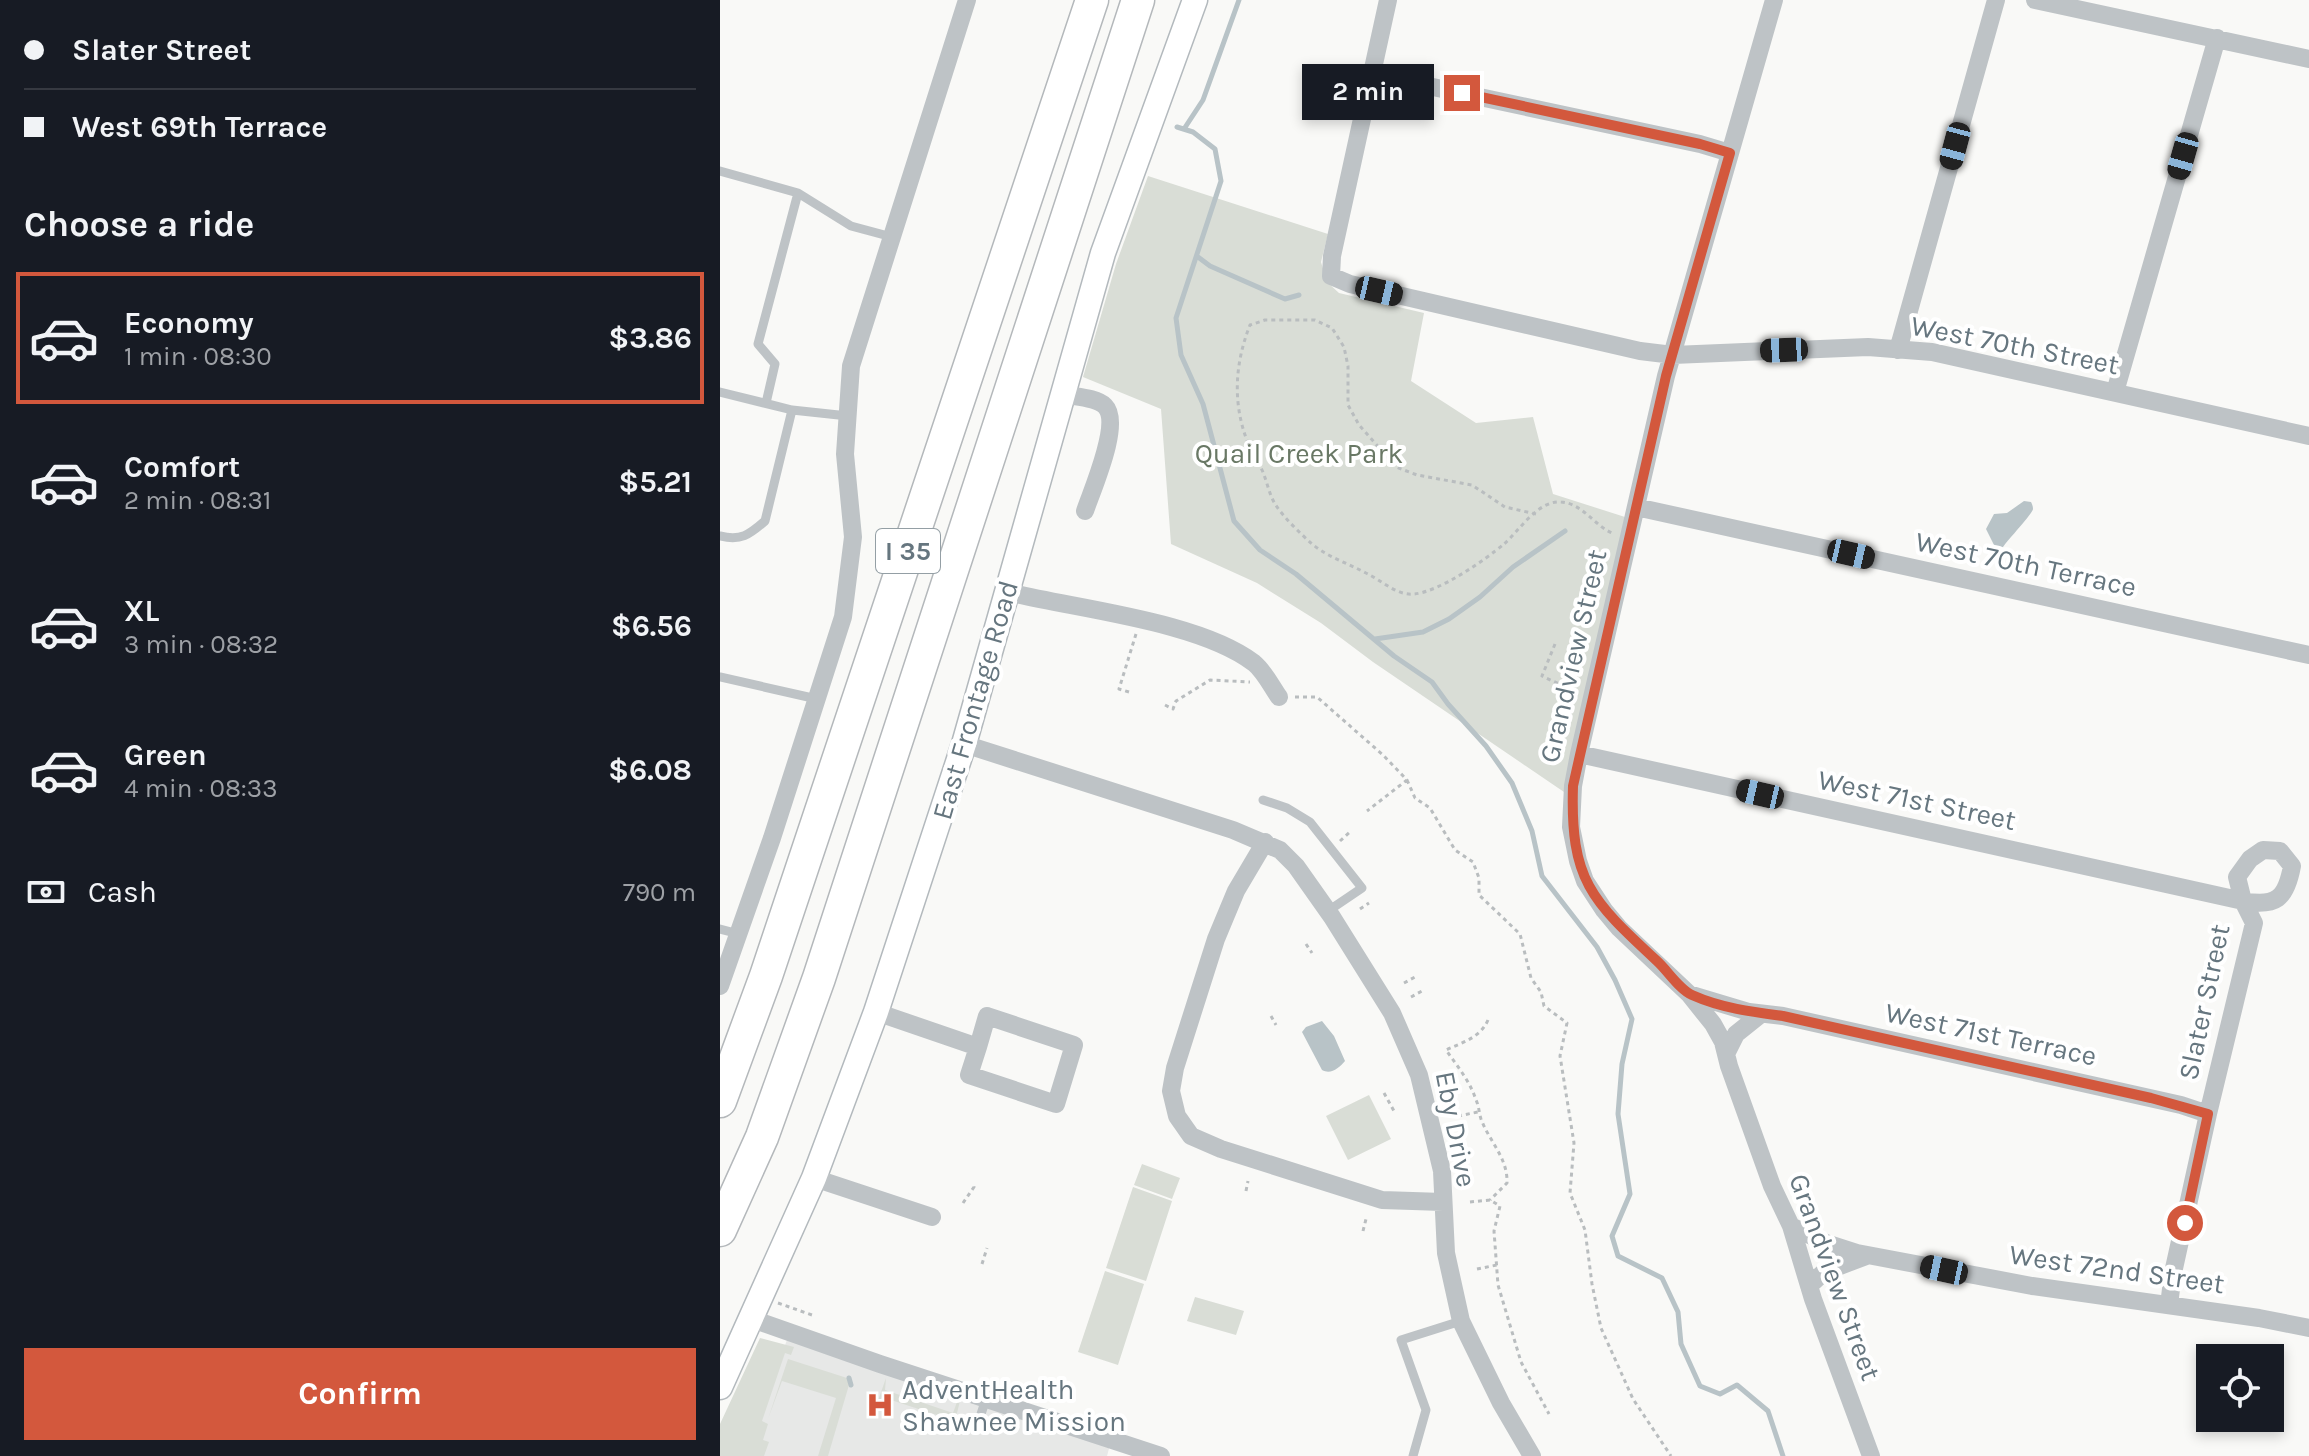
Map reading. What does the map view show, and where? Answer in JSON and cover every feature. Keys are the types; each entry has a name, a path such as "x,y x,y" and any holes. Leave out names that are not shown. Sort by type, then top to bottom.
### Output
{"highway":[{"name":"I 35","path":"720,1101 766,976 1092,0"},
{"name":"I 35","path":"720,1230 762,1137 819,978 1138,0"}],"street":[{"path":"720,986 843,617 851,564 852,513 845,454 851,366 967,0"},
{"name":"East Frontage Road","path":"720,1387 814,1178 876,1012 964,744 1114,217 1195,0"},
{"path":"1388,0 1372,74 1730,153"},
{"name":"Grandview Street","path":"1774,0 1673,355 1579,754 1573,786 1571,827 1585,881 1604,910 1689,994 1713,1024 1772,1186 1791,1226 1809,1286 1871,1456"},
{"path":"1898,350 1996,0"},
{"path":"2035,0 2309,59"},
{"path":"2115,392 2217,38"},
{"name":"West 70th Street","path":"1372,74 1332,256 1331,276 1350,284 1640,351 1673,355 1868,347 1961,357 2309,436"},
{"path":"1062,394 1094,401 1106,407 1112,419 1085,511"},
{"name":"West 70th Terrace","path":"1636,507 2309,655"},
{"path":"1007,592 1176,629 1256,664 1274,690"},
{"name":"Eby Drive","path":"964,744 1265,842 1280,850 1296,866 1392,1013 1419,1075 1442,1171 1446,1253 1461,1321 1501,1403 1532,1456"},
{"name":"West 71st Street","path":"1579,754 2243,901"},
{"path":"1265,842 1236,891 1216,939 1175,1068 1171,1091 1177,1116 1191,1136 1231,1152 1382,1200 1443,1202"},
{"name":"Slater Street","path":"2169,1305 2173,1273 2208,1114 2254,923 2243,901"},
{"name":"West 71st Terrace","path":"1689,994 1761,1014 1783,1016 2181,1105 2208,1114"},
{"path":"876,1012 978,1047"},
{"path":"1726,1054 1736,1034 1761,1014"},
{"path":"987,1016 1074,1045 1056,1104 969,1075 978,1047 987,1016"},
{"path":"814,1178 932,1217"},
{"name":"West 72nd Street","path":"1791,1226 1845,1250 1870,1255 2032,1286 2309,1328"},
{"path":"1809,1286 1824,1272 1870,1255"},
{"path":"752,1319 988,1408 1161,1456"}],"lane":[{"path":"720,171 798,193 851,226 892,237"},
{"path":"766,403 775,364 758,344 798,193"},
{"path":"720,392 792,410 848,416"},
{"path":"720,536 734,539 751,533 765,521 792,410"},
{"path":"720,677 817,699"},
{"path":"1263,800 1287,808 1310,822 1362,888 1328,911"},
{"path":"720,929 739,934"},
{"path":"1413,1456 1426,1410 1401,1340 1461,1321"}],"path":[{"path":"1536,514 1505,507 1472,485 1417,475 1396,467 1359,425 1348,405 1348,366 1344,347 1332,328 1315,320 1265,320 1250,325 1240,351 1237,375 1240,413 1248,443 1275,503 1313,544 1333,558 1402,594 1418,594 1440,585 1481,560 1547,505 1562,502 1584,512 1606,531 1616,535"},
{"path":"1129,692 1119,689 1134,647 1139,621"},
{"path":"1555,644 1542,676 1580,693"},
{"path":"1165,705 1173,709 1176,701 1210,680 1317,697 1407,780 1415,798 1430,808 1455,850 1473,862 1479,878 1479,895 1520,934 1531,978 1541,992 1544,1006 1567,1023 1560,1056 1574,1143 1570,1193 1585,1230 1601,1328 1633,1399 1671,1456"},
{"path":"1367,811 1407,780"},
{"path":"1340,841 1351,831"},
{"path":"1360,909 1369,903"},
{"path":"1306,944 1312,953"},
{"path":"1404,983 1415,977"},
{"path":"1411,997 1422,991"},
{"path":"1271,1016 1276,1025"},
{"path":"1488,1020 1484,1030 1474,1038 1446,1050 1467,1080 1507,1174 1507,1183 1490,1200"},
{"path":"1384,1093 1394,1111"},
{"path":"1458,1116 1479,1111"},
{"path":"1246,1191 1248,1181"},
{"path":"963,1203 974,1187 973,1183"},
{"path":"1470,1202 1490,1200 1500,1206 1494,1231 1498,1285 1517,1349 1549,1414"},
{"path":"1363,1231 1366,1219"},
{"path":"982,1264 987,1248"},
{"path":"1477,1269 1497,1265"},
{"path":"774,1301 812,1315"}],"shaded area":[{"path":"2024,501 2031,502 2032,512 2003,547 1995,547 1986,529 1994,514 2007,513"},
{"path":"1322,1021 1334,1036 1345,1061 1332,1071 1322,1070 1302,1032 1306,1027"},
{"name":"AdventHealth Shawnee Mission","path":"788,1337 1111,1441 1107,1456 745,1456"}],"green space":[{"name":"Quail Creek Park","path":"1148,176 1328,234 1321,262 1327,282 1339,293 1424,313 1411,381 1476,423 1533,417 1553,494 1625,517 1564,792 1321,623 1257,583 1171,544 1161,409 1083,377 1116,264"},
{"path":"1369,1095 1391,1139 1348,1160 1326,1116"},
{"path":"1142,1164 1180,1178 1172,1199 1134,1185"},
{"path":"1133,1187 1172,1201 1146,1281 1106,1268"},
{"path":"1105,1271 1144,1284 1118,1365 1078,1352"},
{"path":"1195,1297 1244,1311 1236,1335 1187,1321"},
{"path":"760,1338 794,1347 791,1355 785,1353 762,1421 768,1424 763,1440 769,1442 764,1456 720,1456 720,1424"},
{"path":"788,1359 847,1378 849,1385 828,1456 818,1456 836,1398 782,1381 768,1419"},
{"path":"886,1378 885,1390 953,1413 960,1401 955,1421 882,1397 875,1409"}],"waterway":[{"path":"1184,129 1203,100 1239,0"},
{"path":"1177,127 1193,132 1215,149 1221,181 1176,318 1181,355 1203,404 1234,521 1260,550 1296,574 1394,656 1432,682 1486,746 1512,783 1532,831 1542,876 1597,947 1632,1019 1622,1064 1618,1114 1630,1194 1612,1236 1618,1256 1662,1278 1678,1312 1681,1344 1700,1386 1720,1394 1737,1385 1768,1411 1783,1456"},
{"path":"1198,257 1210,266 1285,299 1299,295"},
{"path":"1375,639 1423,632 1449,619 1480,597 1513,567 1565,531"},
{"path":"849,1378 851,1385"}],"place":[{"name":"AdventHealth Shawnee Mission","path":"880,1405"}],"route":[{"path":"1462,93 1730,153 1666,376 1573,786 1571,827 1585,881 1619,928 1689,994 1749,1012 1783,1016 2151,1098 2208,1114 2185,1223"}]}
